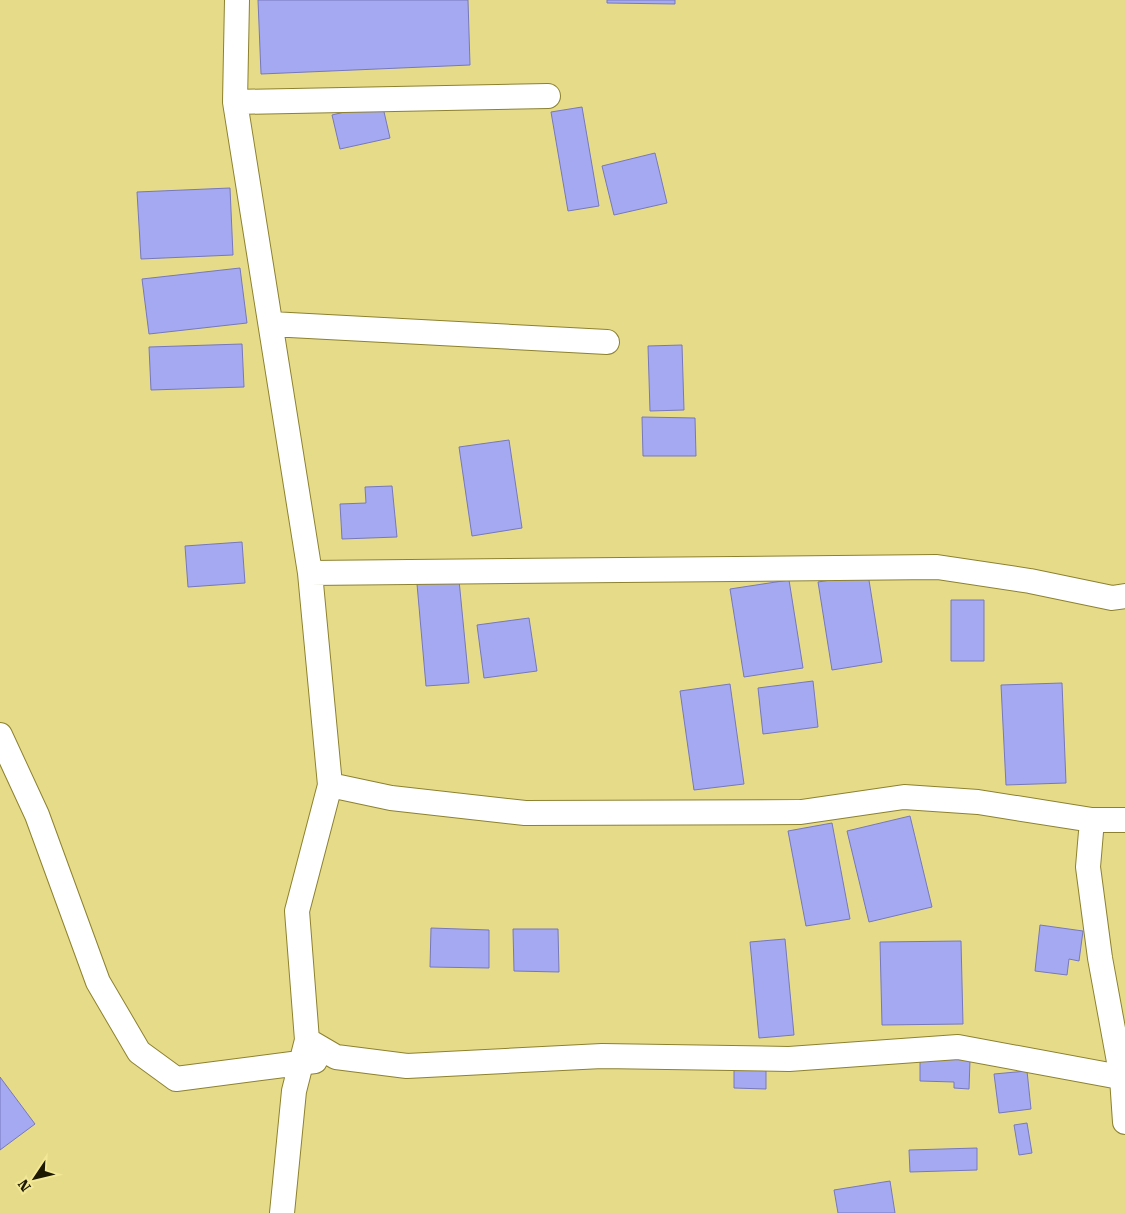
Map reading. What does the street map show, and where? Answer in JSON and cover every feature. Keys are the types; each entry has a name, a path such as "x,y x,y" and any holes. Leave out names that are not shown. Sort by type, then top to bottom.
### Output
{"street":[{"path":"237,0 235,102 310,573 330,785 297,911 307,1040 294,1091 284,1211"},
{"path":"235,102 548,96"},
{"path":"271,324 607,342"},
{"path":"310,573 936,567 1030,581 1112,598 1125,596"},
{"path":"0,735 37,815 98,982 139,1052 176,1079 301,1063 336,1056 407,1066 602,1056 789,1059 958,1047 1124,1078"},
{"path":"330,785 391,798 524,813 801,812 904,797 978,802 1092,820 1125,820"},
{"path":"1092,820 1088,867 1100,958 1124,1078 1125,1122"},
{"path":"307,1040 336,1056"}],"building":[{"path":"258,0 468,0 470,65 261,74"},
{"path":"607,0 675,0 675,4 607,3"},
{"path":"382,103 390,138 340,149 332,115"},
{"path":"582,107 599,206 568,211 551,112"},
{"path":"655,153 667,203 614,215 602,166"},
{"path":"230,188 233,255 141,259 137,192"},
{"path":"240,268 247,323 149,334 142,279"},
{"path":"242,344 244,387 151,390 149,347"},
{"path":"682,345 684,410 650,411 648,346"},
{"path":"642,417 695,418 696,456 643,456"},
{"path":"509,440 522,528 472,536 459,447"},
{"path":"392,486 397,537 342,539 340,504 366,503 365,487"},
{"path":"242,542 245,583 188,587 185,546"},
{"path":"868,574 882,662 832,670 818,582"},
{"path":"459,580 469,683 426,686 417,584"},
{"path":"789,580 803,668 744,677 730,589"},
{"path":"951,600 984,600 984,661 951,661"},
{"path":"529,618 537,671 484,678 477,625"},
{"path":"813,681 818,727 763,734 758,688"},
{"path":"1062,683 1066,783 1006,785 1001,685"},
{"path":"730,684 744,784 694,790 680,691"},
{"path":"910,816 932,907 869,922 847,831"},
{"path":"832,823 850,919 806,926 788,831"},
{"path":"1040,925 1083,931 1079,961 1069,959 1067,975 1035,971"},
{"path":"431,928 489,930 489,968 430,967"},
{"path":"513,929 558,929 559,972 514,971"},
{"path":"785,939 794,1035 759,1038 750,942"},
{"path":"961,941 963,1024 882,1025 880,942"},
{"path":"920,1058 970,1060 969,1089 954,1088 954,1082 920,1081"},
{"path":"734,1064 766,1065 766,1089 734,1088"},
{"path":"1027,1071 1031,1109 999,1113 994,1074"},
{"path":"0,1077 35,1124 0,1150"},
{"path":"1027,1123 1032,1153 1019,1155 1014,1125"},
{"path":"977,1148 977,1170 910,1172 909,1150"},
{"path":"890,1181 895,1213 838,1213 834,1190"}]}
